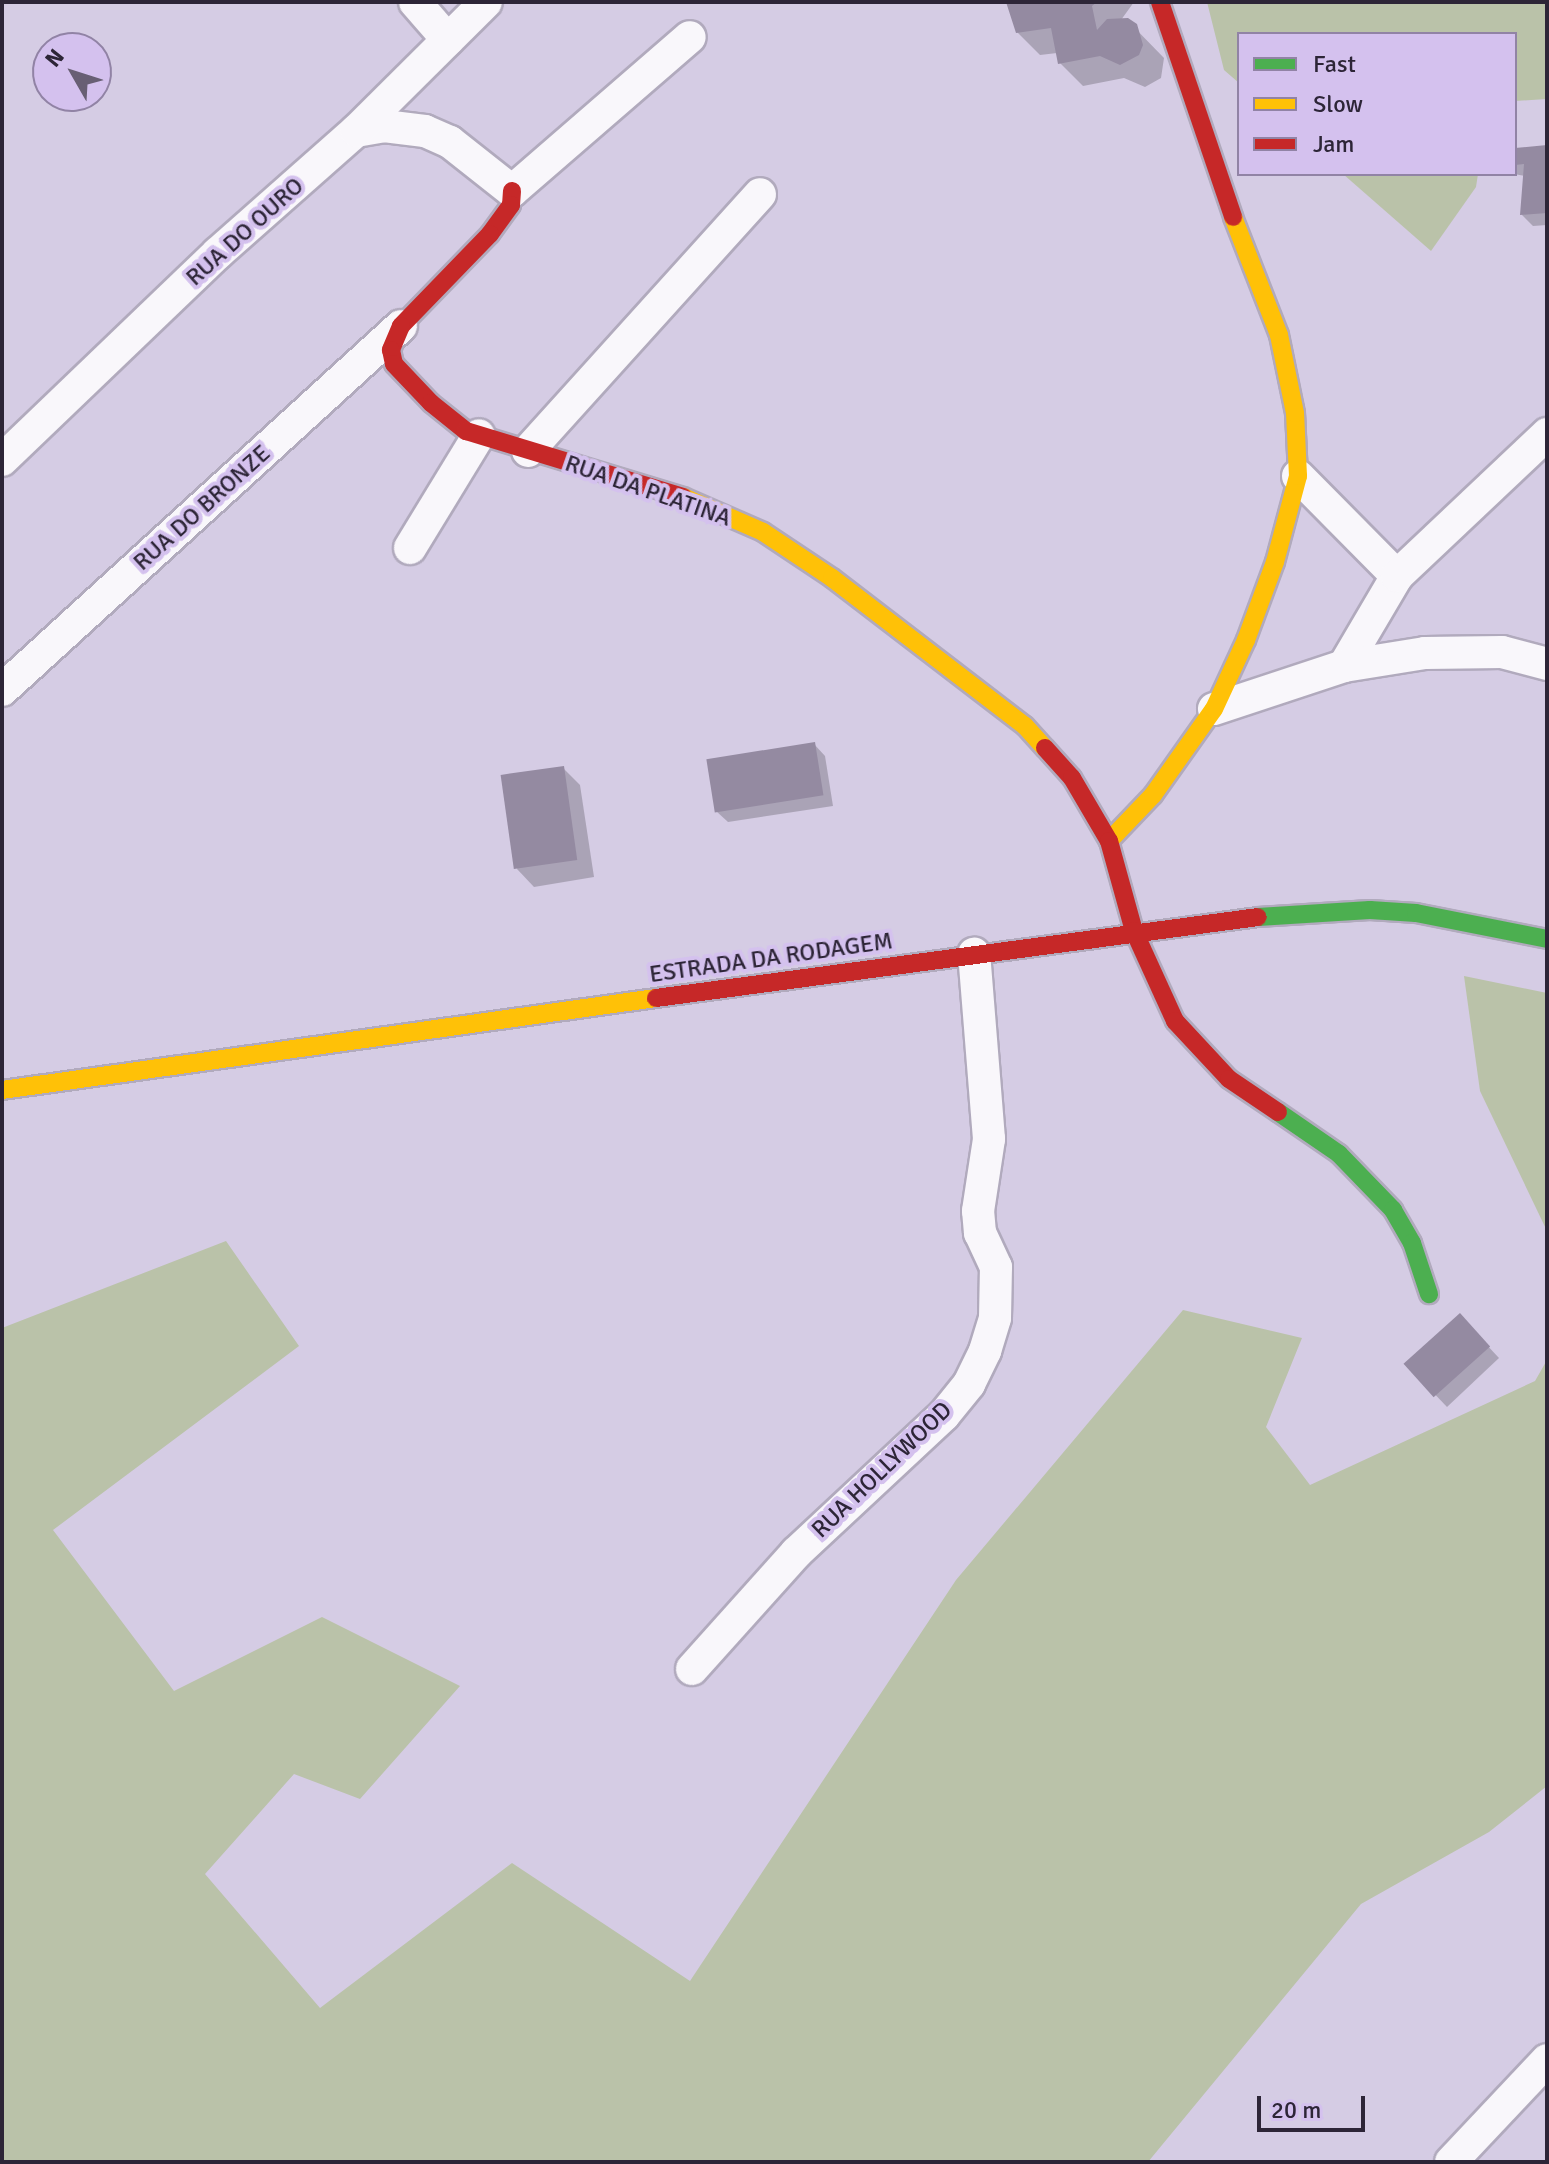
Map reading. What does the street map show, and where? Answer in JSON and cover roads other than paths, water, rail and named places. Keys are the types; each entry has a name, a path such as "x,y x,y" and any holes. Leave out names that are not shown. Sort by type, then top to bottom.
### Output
{"street":[{"path":"415,2 448,40"},
{"name":"RUA DO OURO","path":"2,460 218,253 356,131 486,2"},
{"path":"1109,841 1153,795 1214,709 1246,640 1275,562 1298,476 1295,413 1279,335 1224,195 1160,2"},
{"path":"401,326 490,234 511,205 512,191 690,37"},
{"path":"356,131 384,126 425,131 450,142 512,191"},
{"path":"528,451 760,194"},
{"name":"RUA DA PLATINA","path":"401,326 391,350 394,364 431,403 466,431 689,499 763,532 821,571 1025,726 1072,778 1109,841 1134,931 1175,1021 1229,1079 1339,1154 1364,1176 1393,1210 1412,1243 1429,1294"},
{"name":"RUA DO BRONZE","path":"2,690 401,326"},
{"path":"1344,666 1397,576 1547,434"},
{"path":"410,548 479,435"},
{"path":"1298,476 1397,576"},
{"path":"1214,709 1344,666 1425,653 1502,652 1547,664"},
{"name":"ESTRADA DA RODAGEM","path":"2,1090 1222,919 1370,910 1416,913 1547,939"},
{"name":"RUA HOLLYWOOD","path":"692,1669 796,1553 944,1415 969,1384 985,1351 995,1318 996,1267 980,1233 978,1211 989,1139 974,954"},
{"path":"1451,2162 1547,2060"}]}
